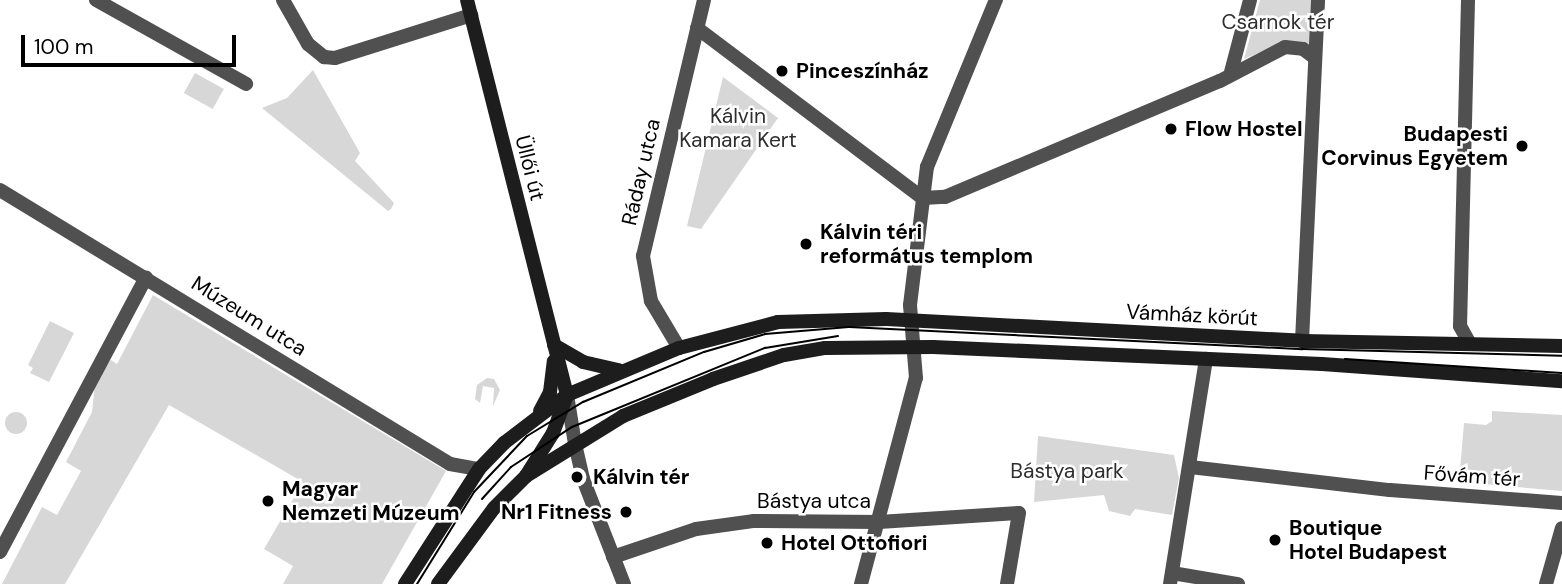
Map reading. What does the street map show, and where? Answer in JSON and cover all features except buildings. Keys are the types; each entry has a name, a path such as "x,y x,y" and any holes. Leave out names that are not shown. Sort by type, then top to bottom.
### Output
{"main road":[{"name":"Üllői út","path":"467,0 554,345"},
{"path":"405,584 479,469 532,420 567,394 619,370 679,348 800,319 913,320"},
{"name":"Vámház körút","path":"913,320 1302,341 1469,342"},
{"path":"1469,342 1562,346"},
{"path":"554,345 593,366 619,370"},
{"path":"526,476 553,433 567,394 554,345"},
{"path":"532,420 550,392 554,345"},
{"path":"438,584 494,508 526,476 623,416 784,355 850,346 916,346"},
{"name":"Vámház körút","path":"916,346 1206,359 1561,381"}],"street":[{"path":"96,0 246,84"},
{"path":"283,0 308,44 324,57 335,58 471,15"},
{"name":"Ráday utca","path":"679,348 651,301 643,256 704,0"},
{"path":"861,584 908,417 916,346 910,305 927,167 996,0"},
{"path":"1231,72 1250,0"},
{"path":"1302,341 1318,0"},
{"path":"1468,0 1460,326 1469,342"},
{"path":"697,28 923,198 945,197 1220,81 1231,72 1285,47 1303,50 1315,58"},
{"name":"Múzeum utca","path":"0,190 450,464 479,469"},
{"path":"0,552 146,277"},
{"path":"1206,359 1171,578 1238,584"},
{"path":"567,394 583,479 624,584"},
{"name":"Fővám tér","path":"1189,467 1379,489 1562,503"},
{"name":"Bástya utca","path":"613,557 696,529 754,521 879,522 1019,513 1007,584"},
{"path":"1546,584 1562,528"}],"green space":[{"name":"Csarnok tér","path":"1260,0 1314,0 1312,47 1280,44 1244,59"},
{"path":"313,70 360,153 355,161 394,203 388,211 262,108 287,98"},
{"path":"195,73 224,89 213,109 184,93"},
{"name":"Kálvin Kamara Kert","path":"723,77 778,118 701,229 687,226"},
{"path":"153,295 446,471 382,584 283,584 293,566 264,549 303,482 169,405 65,584 2,584 42,507 57,515 81,471 66,462 92,412 96,374 111,360 117,364"},
{"path":"50,321 74,333 49,382 30,373 33,368 28,365"},
{"path":"487,378 494,379 500,390 493,406 494,388 483,386 480,403 475,399 477,385"},
{"path":"1492,411 1562,415 1562,491 1459,482 1464,423 1486,425 1492,421"},
{"path":"12,412 20,412 27,419 27,427 20,434 12,434 5,427 5,419"},
{"name":"Bástya park","path":"1038,436 1174,455 1179,478 1172,515 1135,509 1130,516 1109,511 1104,495 1034,502"}],"tram line":[{"path":"417,584 474,492 527,436 583,402 704,352 765,334 849,327 1302,349 1562,356"},
{"path":"482,499 511,467 572,427 765,348 838,336"},
{"path":"1345,359 1562,373"}],"place":[{"name":"Pinceszínház","path":"782,71"},
{"name":"Flow Hostel","path":"1171,129"},
{"name":"Budapesti Corvinus Egyetem","path":"1522,146"},
{"name":"Kálvin téri református templom","path":"806,244"},
{"name":"Kálvin tér","path":"577,477"},
{"name":"Magyar Nemzeti Múzeum","path":"268,501"},
{"name":"Nr1 Fitness","path":"626,512"},
{"name":"Boutique Hotel Budapest","path":"1275,540"},
{"name":"Hotel Ottofiori","path":"767,543"}]}
